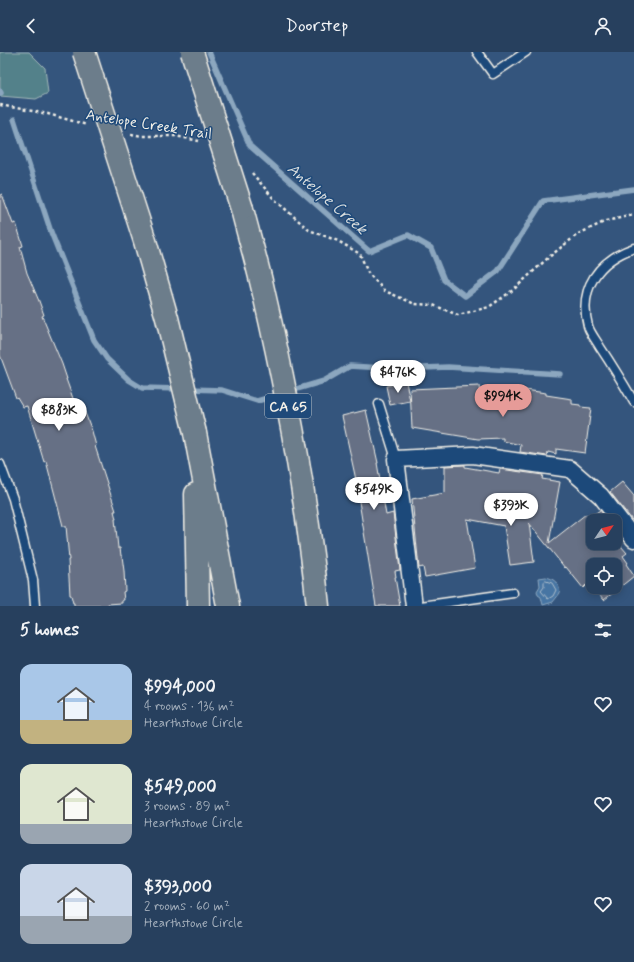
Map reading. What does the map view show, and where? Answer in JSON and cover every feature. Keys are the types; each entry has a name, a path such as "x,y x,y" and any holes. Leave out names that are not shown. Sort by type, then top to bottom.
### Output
{"highway":[{"path":"84,52 145,241 167,318 195,433 228,606"},
{"name":"CA 65","path":"192,52 242,209 264,293 289,412 314,564 318,606"},
{"path":"195,433 198,606"}],"street":[{"path":"414,606 396,459 473,456 570,469 602,496 634,539"}],"lane":[{"path":"477,52 493,74 526,52"},
{"path":"634,248 621,252 606,264 592,279 585,301 588,327 634,402"},
{"path":"379,404 396,459"},
{"path":"0,464 13,499 33,580 35,606"},
{"path":"421,606 513,593"}],"path":[{"name":"Antelope Creek Trail","path":"0,105 48,114 93,126"},
{"name":"Antelope Creek Trail","path":"128,133 142,136 174,136 205,143"},
{"path":"249,170 274,199 309,230 338,241 360,254 368,273 385,291 415,304 433,305 458,315 489,307 513,290 549,257 578,234 606,220 634,215"}],"green space":[{"path":"0,52 29,52 45,68 48,93 36,99 0,96"}],"water":[{"path":"546,577 556,582 560,593 553,602 543,605 541,597 538,595 537,591 540,586 539,578"}],"building":[{"path":"2,194 13,224 16,223 23,246 20,247 27,273 39,301 44,315 42,316 62,364 75,404 80,402 82,405 92,431 95,446 116,511 114,511 118,548 120,548 124,571 125,591 123,592 124,600 122,600 122,603 108,604 108,606 74,606 70,595 66,526 63,526 46,461 44,462 27,406 23,407 17,397 16,398 0,355 0,195"},
{"path":"406,382 410,401 390,405 386,386"},
{"path":"479,386 480,394 517,393 518,389 572,399 572,404 580,405 580,407 591,408 585,453 556,449 556,454 548,452 547,456 520,452 521,445 503,441 503,438 478,439 412,428 410,389"},
{"path":"366,410 378,463 386,515 393,513 400,570 395,571 395,577 400,606 376,606 358,489 342,416"},
{"path":"465,465 465,467 499,473 500,469 543,475 542,479 560,482 549,543 586,514 586,550 622,550 622,547 627,553 623,556 628,563 626,564 634,576 622,586 622,558 586,558 586,585 583,588 529,523 534,562 510,565 504,526 467,519 475,568 425,577 423,567 419,568 412,499 445,493 445,466"},
{"path":"622,482 634,496 634,518 632,520 610,492"},
{"path":"600,510 603,514 594,514"},
{"path":"599,594 612,594 604,600"}],"waterway":[{"name":"Antelope Creek","path":"209,52 250,146 369,251 408,235 431,248 444,280 465,296 498,271 543,201 634,189"},
{"path":"14,119 51,232 94,340 107,359 129,380 142,388 179,389"},
{"path":"290,391 324,381 350,366 400,369 448,367 560,374"},
{"path":"189,389 222,390 257,401 282,394"}]}
